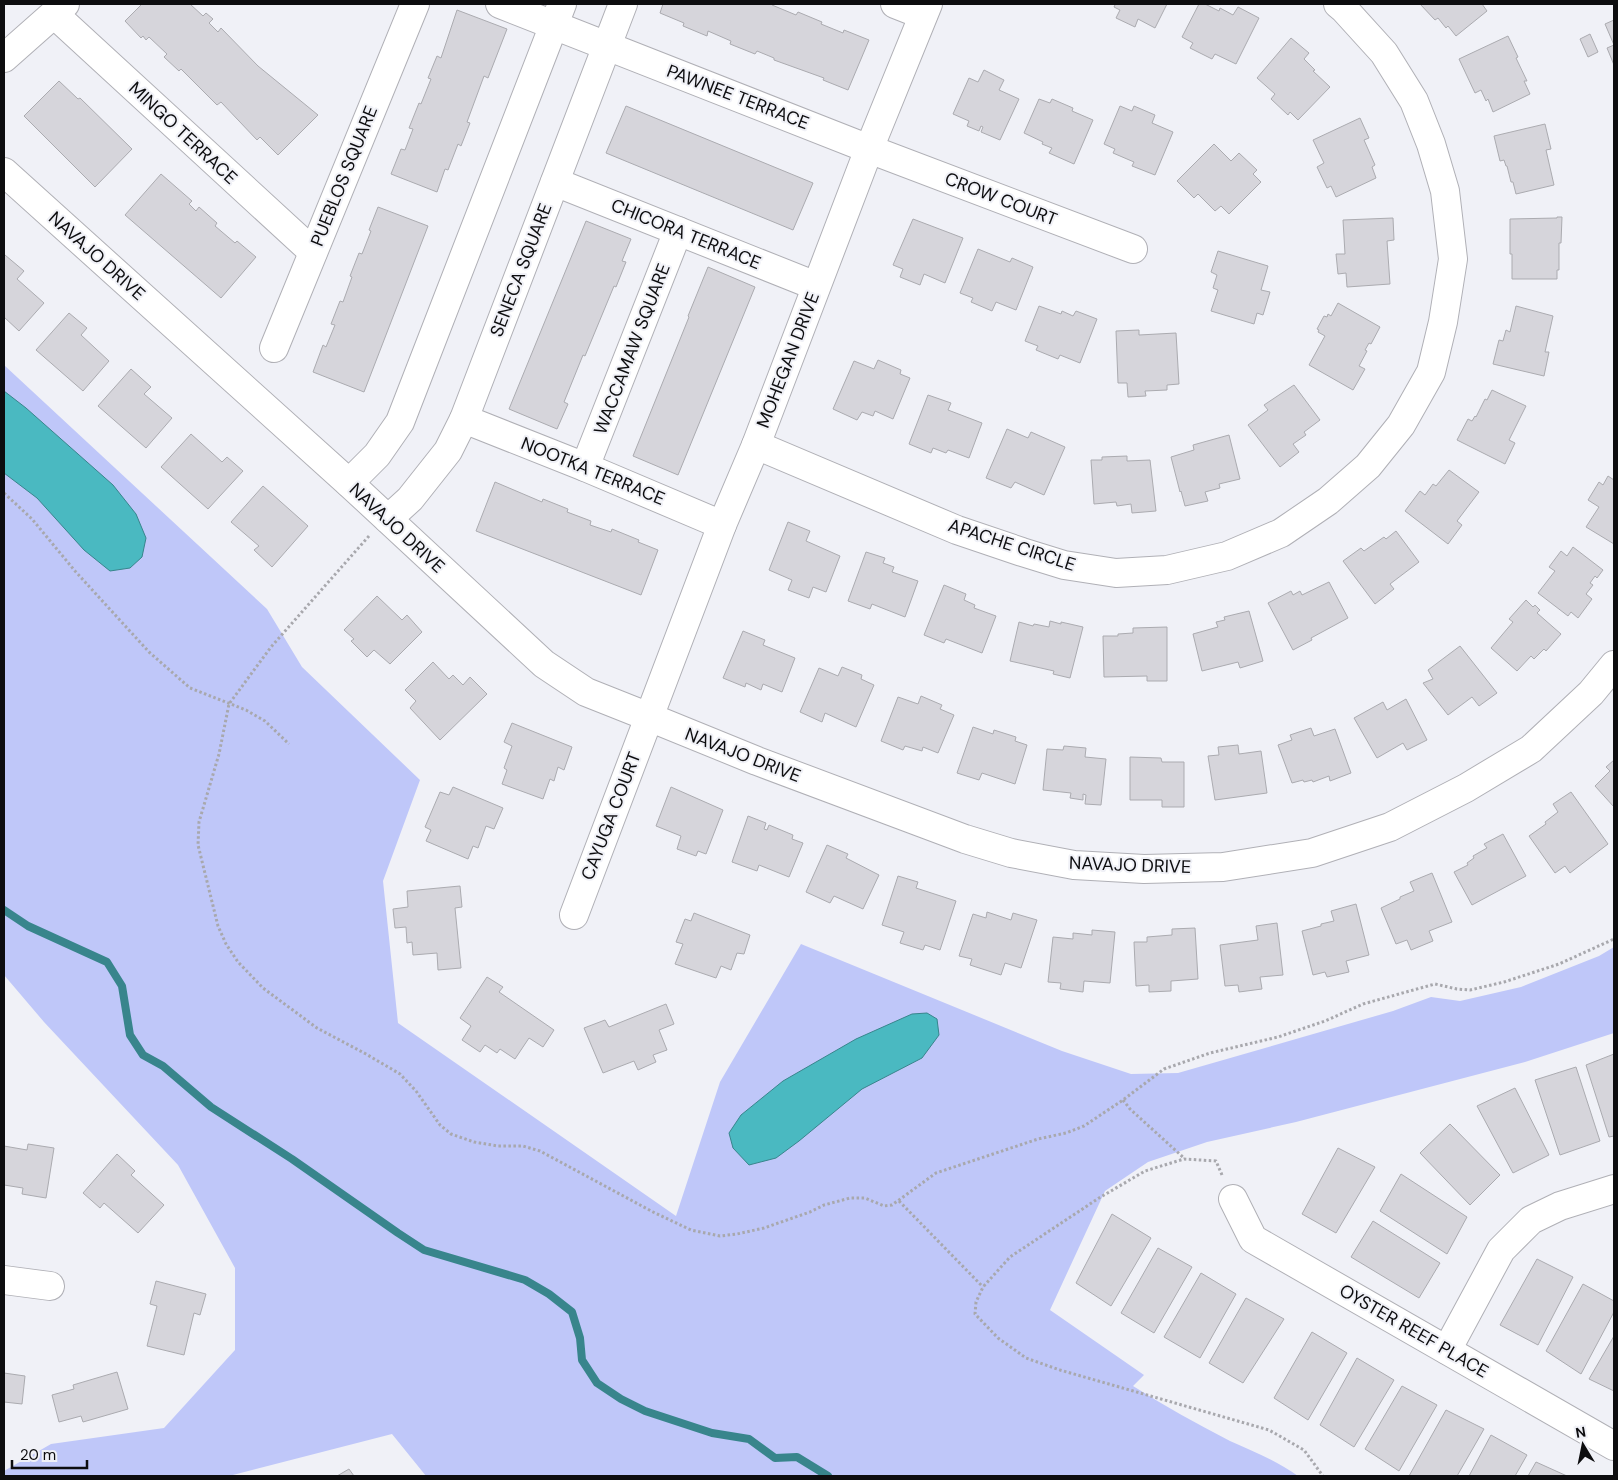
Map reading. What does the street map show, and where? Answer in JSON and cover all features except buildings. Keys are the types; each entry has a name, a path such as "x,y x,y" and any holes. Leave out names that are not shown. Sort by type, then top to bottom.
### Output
{"street":[{"name":"PUEBLOS SQUARE","path":"274,348 415,4"},
{"name":"PAWNEE TERRACE","path":"500,4 558,14 606,46 870,149"},
{"name":"SENECA SQUARE","path":"388,518 410,499 448,451 464,419 623,4"},
{"path":"895,4 926,9"},
{"name":"APACHE CIRCLE","path":"756,445 976,536 1064,565 1116,572 1167,570 1227,556 1281,533 1328,501 1368,466 1401,424 1431,372 1443,322 1453,259 1445,191 1431,144 1414,101 1384,53 1344,8 1338,4"},
{"name":"MINGO TERRACE","path":"59,9 312,252"},
{"path":"4,58 59,9"},
{"name":"MOHEGAN DRIVE","path":"649,717 722,525 756,445 816,286 926,9"},
{"path":"349,483 377,455 400,422 558,14"},
{"name":"CROW COURT","path":"870,149 1133,249"},
{"name":"NAVAJO DRIVE","path":"4,172 388,518 544,664 586,692 757,761 965,838 1011,853 1074,865 1144,869 1223,867 1312,853 1390,826 1466,788 1531,748 1591,693 1614,665"},
{"name":"CHICORA TERRACE","path":"555,182 816,286"},
{"name":"WACCAMAW SQUARE","path":"586,467 678,232"},
{"name":"NOOTKA TERRACE","path":"464,419 586,467 722,525"},
{"name":"CAYUGA COURT","path":"574,915 649,717"},
{"path":"1447,1350 1501,1250 1531,1220 1560,1206 1614,1189"},
{"name":"OYSTER REEF PLACE","path":"1233,1198 1253,1239 1614,1446"},
{"path":"4,1280 50,1286"}],"path":[{"path":"4,493 32,519 75,571 149,652 190,688 246,710 265,721 289,744"},
{"path":"388,518 371,534 271,647 229,704 220,754 203,806 198,830 198,845 218,926 226,944 238,962 263,988 318,1028 400,1074 416,1090 440,1125 451,1134 474,1142 498,1146 522,1146 540,1151 661,1216 691,1230 720,1236 737,1234 764,1228 841,1199 865,1198 884,1206 892,1205 936,1173 1038,1138 1066,1133 1084,1126 1164,1069 1210,1053 1278,1037 1326,1021 1363,1004 1435,984 1470,990 1504,982 1559,964 1614,939"},
{"path":"1123,1100 1130,1110 1184,1159"},
{"path":"1233,1198 1216,1161 1184,1159 1145,1171 1099,1198 1010,1258 983,1287 976,1302 975,1314 998,1338 1026,1358 1060,1370 1269,1430 1304,1450 1324,1476"},
{"path":"898,1201 983,1287"}],"shaded area":[{"path":"4,365 267,609 302,667 420,780 383,881 398,1023 676,1216 720,1082 801,944 1062,1051 1131,1074 1178,1073 1393,1011 1431,997 1460,1001 1521,987 1599,956 1614,947 1614,1033 1525,1062 1296,1122 1207,1142 1148,1162 1105,1191 1050,1310 1144,1375 1133,1386 1205,1428 1273,1461 1298,1476 426,1476 392,1434 229,1476 4,1476 4,1471 51,1444 164,1428 235,1350 235,1268 178,1165 44,1022 4,975"},
{"path":"4,391 113,485 136,514 146,538 142,557 130,568 110,571 84,550 37,498 4,473"},
{"path":"927,1013 937,1019 939,1035 922,1058 862,1089 776,1158 749,1165 733,1148 729,1133 741,1115 783,1081 856,1039 912,1014"}],"waterway":[{"path":"4,910 28,926 107,962 122,986 130,1035 143,1055 163,1066 211,1107 292,1159 424,1250 525,1280 549,1294 572,1312 580,1338 582,1360 597,1383 621,1399 645,1411 712,1433 749,1439 775,1458 797,1457 828,1476"}]}
